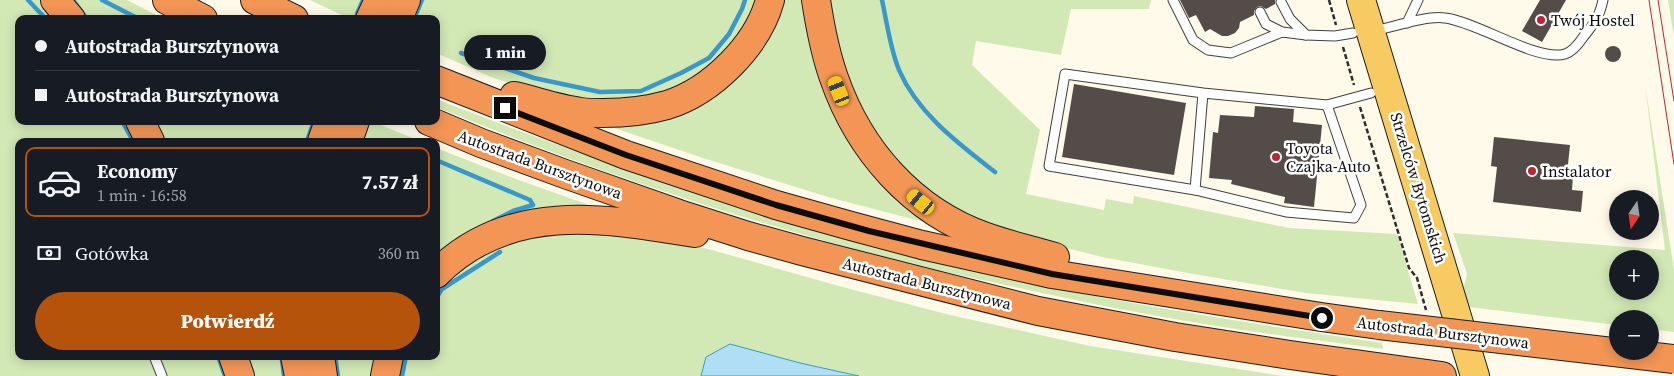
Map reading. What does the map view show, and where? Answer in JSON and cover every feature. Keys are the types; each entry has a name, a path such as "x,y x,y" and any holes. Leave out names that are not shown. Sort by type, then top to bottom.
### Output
{"highway":[{"path":"55,0 68,15"},
{"path":"167,0 195,15"},
{"path":"255,0 286,15"},
{"path":"372,15 379,0"},
{"path":"400,15 406,0"},
{"path":"440,80 582,112 626,114 668,104 706,85 719,76 736,59 756,33 770,0"},
{"path":"816,0 834,78 850,118 861,138 877,160 912,195 948,220 985,237 1088,265 1140,288"},
{"name":"Autostrada Bursztynowa","path":"440,81 626,155 776,205 931,247 1052,274 1379,325 1674,359"},
{"path":"142,125 148,138"},
{"path":"323,138 328,125"},
{"path":"349,138 354,125"},
{"name":"Autostrada Bursztynowa","path":"439,125 618,193 687,216 802,251 1038,311 1175,337 1442,376"},
{"path":"440,271 473,246 494,236 516,227 561,220 612,220 802,251"},
{"path":"234,360 240,376"},
{"path":"296,360 299,376"},
{"path":"321,360 323,376"},
{"path":"385,376 388,360"}],"main road":[{"name":"Strzelców Bytomskich","path":"1344,0 1475,376"},
{"name":"Strzelców Bytomskich","path":"1362,0 1354,33 1364,95 1457,376"}],"lane":[{"path":"1173,0 1193,40 1208,50 1231,53 1282,32"},
{"path":"1407,23 1418,0"},
{"path":"1260,12 1266,24 1282,32 1306,35 1354,33 1442,17 1460,20 1541,54 1565,54 1579,43 1600,16 1603,0"},
{"path":"1281,2 1290,20 1306,35"},
{"path":"1326,105 1361,205 1354,218 1286,212 1195,190 1049,166 1065,74 1203,93 1326,105 1364,95"},
{"path":"1195,190 1203,93"},
{"path":"156,360 162,376"}],"path":[{"path":"1329,0 1354,33 1364,95 1410,268 1417,278 1427,314"}],"green space":[{"path":"0,0 43,0 56,15 15,15 15,125 132,125 138,138 15,138 15,360 225,360 231,376 0,376"},
{"path":"66,0 127,0 156,15 79,15"},
{"path":"310,0 368,0 362,15 342,15"},
{"path":"416,0 759,0 731,51 677,90 641,102 549,97 491,77 440,55 440,15 409,15"},
{"path":"778,0 808,0 817,49 939,226 828,197 605,125 697,100"},
{"path":"826,0 1151,0 1149,9 1071,9 1061,55 976,41 972,65 1040,130 1026,194 1104,210 1106,199 1133,204 1134,196 1289,228 1397,234 1418,304 1306,293 1102,257 999,231 949,208 906,175 883,149 845,82"},
{"path":"1668,0 1674,0 1674,37"},
{"path":"1645,84 1674,270 1674,332 1659,330 1659,310 1609,310 1609,324 1469,307 1463,290 1467,274 1453,233 1665,250"},
{"path":"440,101 651,178 724,202 870,245 1018,281 1200,315 1382,343 1383,349 1144,314 949,273 800,234 726,212 653,188 440,109"},
{"path":"150,125 318,125 313,138 156,138"},
{"path":"363,125 381,125 413,138 358,138"},
{"path":"440,150 516,179 606,211 440,262"},
{"path":"545,231 659,237 946,314 1090,346 1283,376 859,376 800,363 706,357 701,376 395,376 398,360 440,360 440,285 450,274 477,254"},
{"path":"241,360 289,360 291,376 247,376"},
{"path":"330,360 381,360 379,376 333,376"}],"water":[{"path":"730,344 800,363 859,376 701,376 706,357"}],"building":[{"path":"1180,0 1275,0 1275,4 1266,9 1261,6 1257,7 1254,15 1240,22 1239,28 1235,33 1222,36 1210,29 1205,32 1196,15 1189,18"},
{"name":"Twój Hostel","path":"1540,0 1566,0 1542,42 1522,31"},
{"path":"1613,46 1619,48 1621,54 1619,60 1613,62 1607,60 1605,54 1607,48"},
{"path":"1074,84 1186,103 1174,175 1062,157"},
{"name":"Toyota Czajka-Auto","path":"1255,106 1294,109 1293,122 1322,125 1314,207 1284,203 1285,197 1231,184 1232,180 1209,178 1213,132 1218,133 1220,115 1254,117"},
{"name":"Instalator","path":"1494,137 1570,145 1567,174 1573,175 1572,190 1583,191 1581,212 1493,202 1497,167 1491,166"}],"waterway":[{"path":"28,0 42,15"},
{"path":"73,0 84,15"},
{"path":"102,0 131,15"},
{"path":"357,14 363,0"},
{"path":"416,15 422,0"},
{"path":"461,53 534,78 600,92 641,91 709,58 729,34 745,0"},
{"path":"882,0 893,53 907,86 917,101 941,127 995,172"},
{"path":"124,125 131,138"},
{"path":"308,138 313,125"},
{"path":"440,162 530,200 533,205 513,211 493,221"},
{"path":"440,292 500,252"},
{"path":"219,360 225,376"},
{"path":"282,360 284,376"},
{"path":"336,360 338,376"},
{"path":"402,376 405,360"}],"tram line":[{"path":"1649,0 1674,164"},
{"path":"1658,0 1674,101"}],"place":[{"name":"Twój Hostel","path":"1541,20"},
{"name":"Toyota Czajka-Auto","path":"1276,157"},
{"name":"Instalator","path":"1532,171"}],"route":[{"path":"505,108 626,155 776,205 869,231 1052,274 1322,318"}]}
